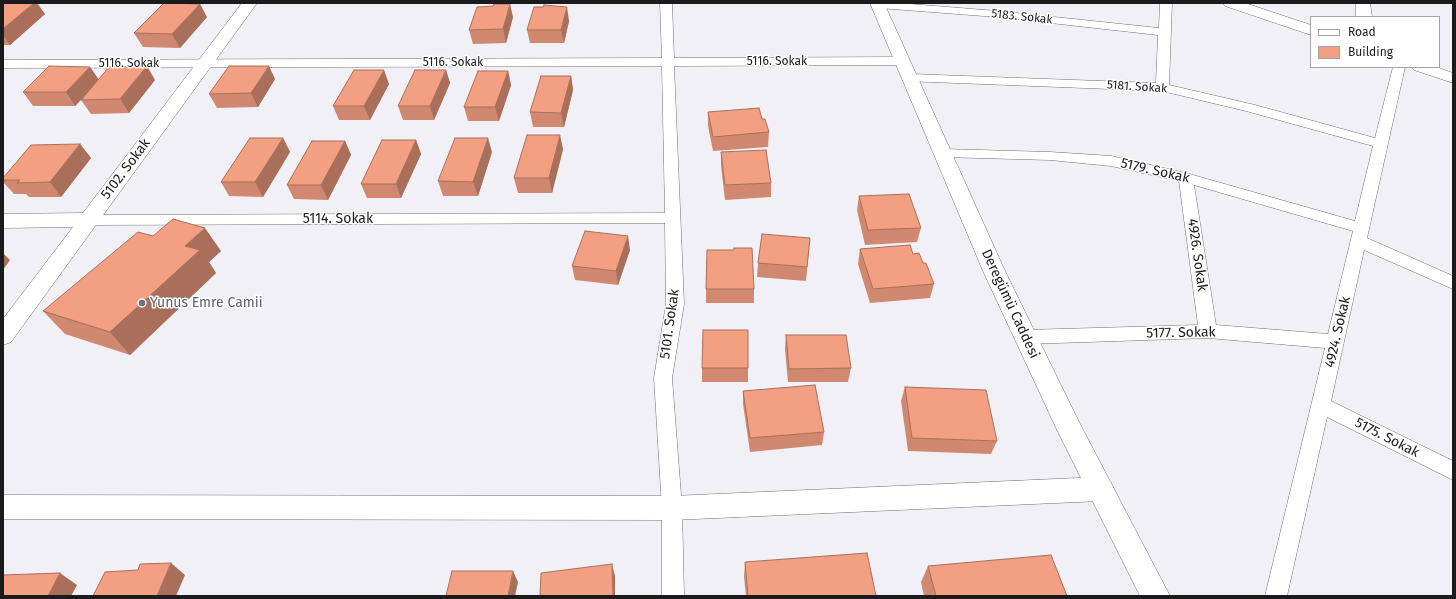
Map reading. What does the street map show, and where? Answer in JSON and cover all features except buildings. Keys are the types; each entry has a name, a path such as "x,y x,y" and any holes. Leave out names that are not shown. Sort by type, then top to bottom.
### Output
{"street":[{"name":"5102. Sokak","path":"3,336 250,3"},
{"path":"1230,3 1310,30"},
{"path":"1363,3 1364,16"},
{"name":"Deregümü Caddesi","path":"878,4 994,271 1155,596"},
{"path":"1423,68 1453,78"},
{"name":"5114. Sokak","path":"3,221 89,220"},
{"path":"3,507 672,508 1101,489"}],"lane":[{"name":"5101. Sokak","path":"666,3 674,218 675,304 663,378 672,508 673,596"},
{"path":"1162,87 1166,3"},
{"name":"5183. Sokak","path":"878,4 997,14 1165,32"},
{"name":"5116. Sokak","path":"3,64 668,62 906,70"},
{"name":"4924. Sokak","path":"1276,596 1399,68"},
{"name":"5181. Sokak","path":"906,70 1162,87 1250,108 1381,144"},
{"name":"5179. Sokak","path":"943,153 1083,158 1126,164 1186,178 1360,235 1453,283"},
{"name":"4926. Sokak","path":"1186,178 1208,332"},
{"name":"5114. Sokak","path":"89,220 674,218"},
{"name":"5177. Sokak","path":"1026,337 1208,332 1335,342"},
{"name":"5175. Sokak","path":"1321,405 1453,471"}],"place":[{"name":"Yunus Emre Camii","path":"142,303"}]}
